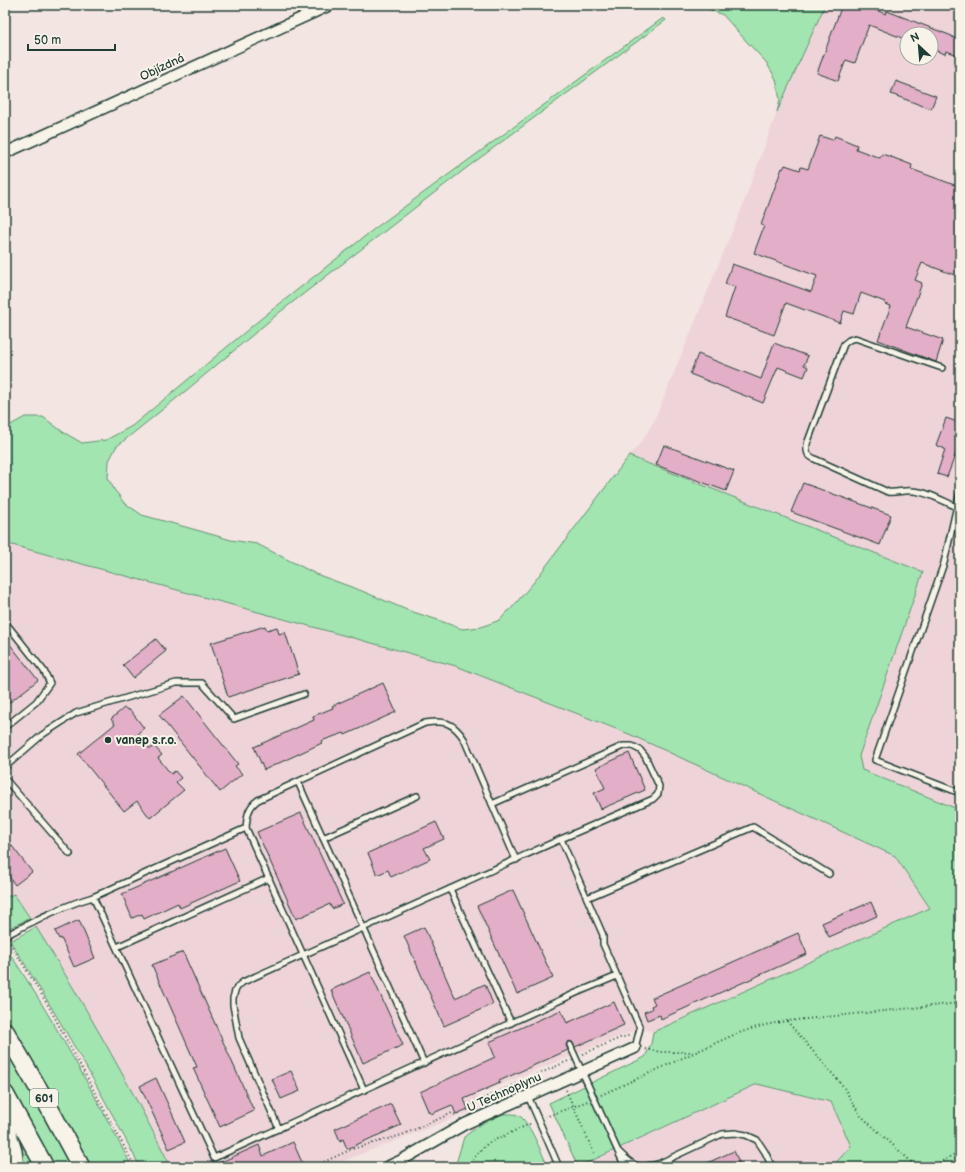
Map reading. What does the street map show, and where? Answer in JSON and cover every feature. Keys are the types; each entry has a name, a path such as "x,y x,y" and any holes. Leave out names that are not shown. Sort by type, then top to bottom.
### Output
{"main road":[{"name":"601","path":"5,1031 42,1094 81,1167"},
{"name":"601","path":"5,1094 45,1167"}],"street":[{"name":"Objízdná","path":"5,154 330,5"},
{"name":"U Technoplynu","path":"387,1167 465,1124 635,1048"},
{"path":"5,1117 15,1151 17,1167"}],"lane":[{"path":"942,368 855,338 849,340 844,344 807,444 806,451 809,456 817,460 888,492 894,493 912,490 922,492 957,508"},
{"path":"960,492 944,563 875,760 960,792"},
{"path":"5,622 44,671 50,683 36,702 5,727"},
{"path":"5,767 42,735 76,713 176,683 202,683 234,719 304,694"},
{"path":"364,1090 270,878 246,828 248,812 258,800 425,723 437,721 449,724 458,729 464,739 516,860"},
{"path":"279,1129 239,1038 233,1005 233,998 238,986 243,982 653,798 658,794 659,786 645,756 640,750 632,746 623,746 492,804"},
{"path":"5,779 70,854"},
{"path":"298,782 424,1063"},
{"path":"324,838 416,796"},
{"path":"587,898 753,826 829,874"},
{"path":"5,936 36,920 74,903 93,897 246,828"},
{"path":"561,840 603,935 603,944 640,1028 635,1048"},
{"path":"117,947 270,878"},
{"path":"450,889 511,1023"},
{"path":"93,897 214,1158 576,993 617,976"},
{"path":"570,1045 625,1167"},
{"path":"528,1096 559,1167"},
{"path":"618,1150 629,1162 636,1166 647,1166 658,1164 722,1134 735,1133 746,1135 757,1140 772,1167"}],"path":[{"path":"5,936 49,1007 135,1167"},
{"path":"469,1167 476,1155 488,1143 747,1030 767,1024 787,1021 960,1003"},
{"path":"787,1021 843,1086 860,1115 917,1167"},
{"path":"313,1167 352,1149 402,1135 452,1113 456,1115 469,1109 472,1103 575,1057 620,1038 639,1032"},
{"path":"635,1048 660,1052 696,1052"},
{"path":"550,1086 554,1095 566,1090 594,1153"},
{"path":"932,1167 960,1151"}],"shaded area":[{"path":"825,5 960,5 960,810 862,770 859,756 923,572 629,456 642,441 655,419 741,210 777,112"},
{"path":"5,543 456,666 629,734 895,856 930,908 653,1032 640,1028 478,1094 472,1111 328,1167 171,1167 151,1127 36,927 32,929 29,924 30,917 13,894 12,895 5,886"},
{"path":"757,1084 831,1102 851,1146 832,1167 580,1167"}],"green space":[{"path":"700,5 825,5 777,112 780,100 776,79 766,62 723,15"},
{"path":"663,18 666,20 469,166 280,312 116,447 109,461 108,478 123,502 142,515 231,540 257,544 316,574 407,610 462,629 481,627 500,620 510,610 534,582 629,456 923,572 859,756 862,770 960,810 960,1167 832,1167 851,1146 831,1102 757,1084 578,1167 549,1103 645,1057 651,1044 653,1032 930,908 895,856 629,734 456,666 5,543 5,428 25,417 43,417 63,432 82,443 106,440 132,426 263,317 374,229"},
{"path":"14,894 30,918 5,930 5,896"},
{"path":"36,927 72,986 140,1106 171,1167 140,1167 78,1052 10,941"},
{"path":"5,946 72,1055 132,1167 89,1167 36,1069 5,1017"},
{"path":"5,1044 73,1167 54,1167 5,1080"},
{"path":"503,1114 517,1115 525,1121 536,1140 548,1167 455,1167 464,1137 481,1124"},
{"path":"23,1147 27,1150 37,1167 23,1167 21,1150"}],"building":[{"path":"842,5 863,5 886,14 887,11 926,26 899,26 899,37 869,25 855,63 846,60 838,81 817,73"},
{"path":"939,31 960,40 958,55 946,51 945,54 939,52"},
{"path":"896,81 936,96 931,109 891,94"},
{"path":"820,136 833,140 835,136 857,145 856,149 880,158 882,154 894,158 912,165 911,169 960,187 960,277 922,263 915,280 922,283 906,327 943,340 936,362 878,340 891,306 885,304 885,302 861,293 854,314 844,311 840,323 786,303 774,335 725,317 735,287 725,284 732,264 811,292 817,276 754,253 764,226 761,225 782,168 783,169 785,165 800,170 801,167 808,169"},
{"path":"774,343 808,356 804,365 808,367 804,377 778,367 763,403 690,374 698,354 761,379"},
{"path":"946,418 960,423 960,442 947,477 937,474 945,449 936,445"},
{"path":"664,445 734,471 726,491 656,465"},
{"path":"803,483 891,515 880,545 791,512"},
{"path":"265,626 267,630 277,627 279,634 285,632 299,674 228,697 211,643"},
{"path":"5,638 38,680 5,706"},
{"path":"156,639 166,651 133,678 123,665"},
{"path":"383,683 396,712 345,735 344,733 321,741 322,743 264,770 254,747 314,720 313,716 333,708 332,706"},
{"path":"184,696 238,764 235,766 242,774 220,792 159,715"},
{"path":"124,708 131,711 144,728 138,733 150,749 154,746 162,755 158,758 171,774 175,771 181,778 176,782 184,790 150,818 137,801 124,811 78,754 115,724 111,719"},
{"path":"629,753 645,790 601,809 594,793 605,788 596,768"},
{"path":"301,813 343,904 332,909 330,904 296,919 257,832"},
{"path":"436,822 444,839 424,848 430,859 391,877 388,870 377,875 368,853"},
{"path":"5,837 32,872 15,885 5,871"},
{"path":"225,848 240,881 180,908 178,903 144,919 142,914 132,918 122,894"},
{"path":"513,890 553,978 517,994 477,906"},
{"path":"871,902 877,916 829,937 822,923"},
{"path":"79,920 95,958 74,967 61,938 59,939 55,931"},
{"path":"424,927 455,998 485,984 493,1004 444,1026 404,936"},
{"path":"798,933 807,954 661,1019 660,1015 647,1020 644,1012 652,1009 651,1006 655,1004 652,998"},
{"path":"183,952 254,1111 220,1127 193,1068 197,1067 152,965"},
{"path":"370,972 403,1045 363,1063 331,990"},
{"path":"614,1002 624,1025 575,1047 572,1042 568,1042 566,1045 568,1050 499,1081 500,1083 464,1099 468,1109 456,1114 452,1105 431,1114 430,1112 429,1113 420,1092 495,1057 489,1042 561,1010 567,1023"},
{"path":"291,1071 300,1091 281,1099 272,1079"},
{"path":"156,1078 185,1142 169,1149 140,1086"},
{"path":"391,1104 401,1125 347,1149 343,1139 340,1141 335,1129"},
{"path":"293,1142 304,1167 210,1167 259,1145 263,1156"},
{"path":"734,1151 741,1167 698,1167"}],"place":[{"name":"vanep s.r.o.","path":"108,740"}]}
